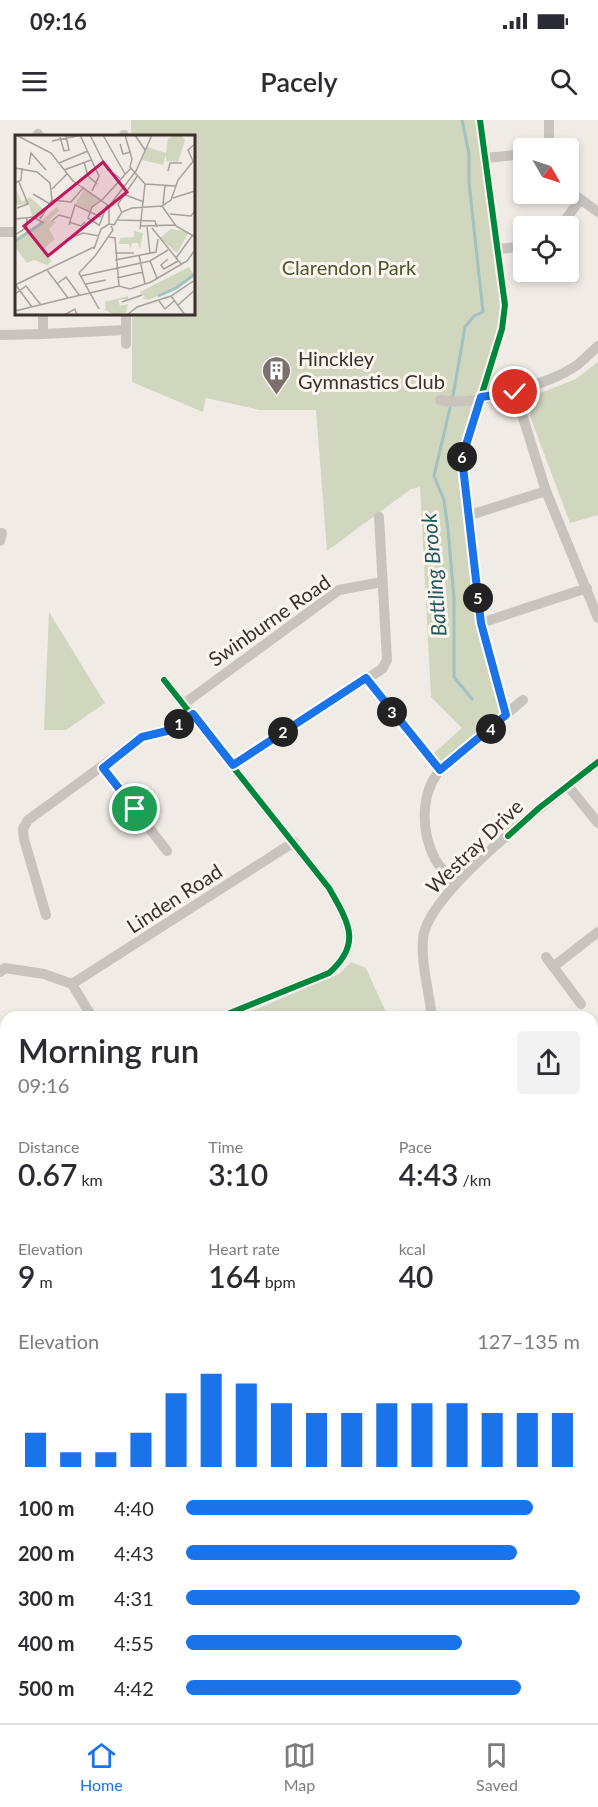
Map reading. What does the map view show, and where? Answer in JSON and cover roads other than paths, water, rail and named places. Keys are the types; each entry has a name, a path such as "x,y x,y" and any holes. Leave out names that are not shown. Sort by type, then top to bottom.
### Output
{"street":[{"path":"549,120 549,138"},
{"path":"486,158 513,155"},
{"path":"579,201 598,212"},
{"path":"499,249 513,247"},
{"path":"43,315 43,334"},
{"path":"126,315 126,344"},
{"path":"1,335 125,330"},
{"path":"440,400 451,402 515,392 576,366 598,346"},
{"path":"515,392 546,491 598,618"},
{"path":"470,515 546,491"},
{"path":"233,765 381,669 387,660 379,517"},
{"name":"Swinburne Road","path":"185,704 339,590 382,582"},
{"path":"481,623 587,588"},
{"path":"366,678 440,770"},
{"path":"164,680 329,888 343,913 351,936 344,960 329,973 235,1011"},
{"path":"456,884 435,859 427,835 425,798 431,780 523,700"},
{"path":"46,915 23,829 28,820 103,768 142,737 167,731 193,714"},
{"name":"Westray Drive","path":"431,1011 423,939 431,915 456,884 539,808 598,762"},
{"path":"103,768 166,850"},
{"path":"568,786 598,823"},
{"name":"Linden Road","path":"72,984 294,842"},
{"path":"553,967 598,932"},
{"path":"546,957 581,1004"},
{"path":"0,972 5,968 44,974 72,984 88,1011"}],"waterway":[{"name":"Battling Brook","path":"453,396 465,327 474,316 483,312 469,182 469,154 462,120"},
{"name":"Battling Brook","path":"450,408 434,476 444,500 448,529 454,599 454,677 472,699"}],"place":[{"name":"Hinckley Gymnastics Club","path":"277,396"}],"park label":[{"name":"Clarendon Park","path":"349,267"}]}
